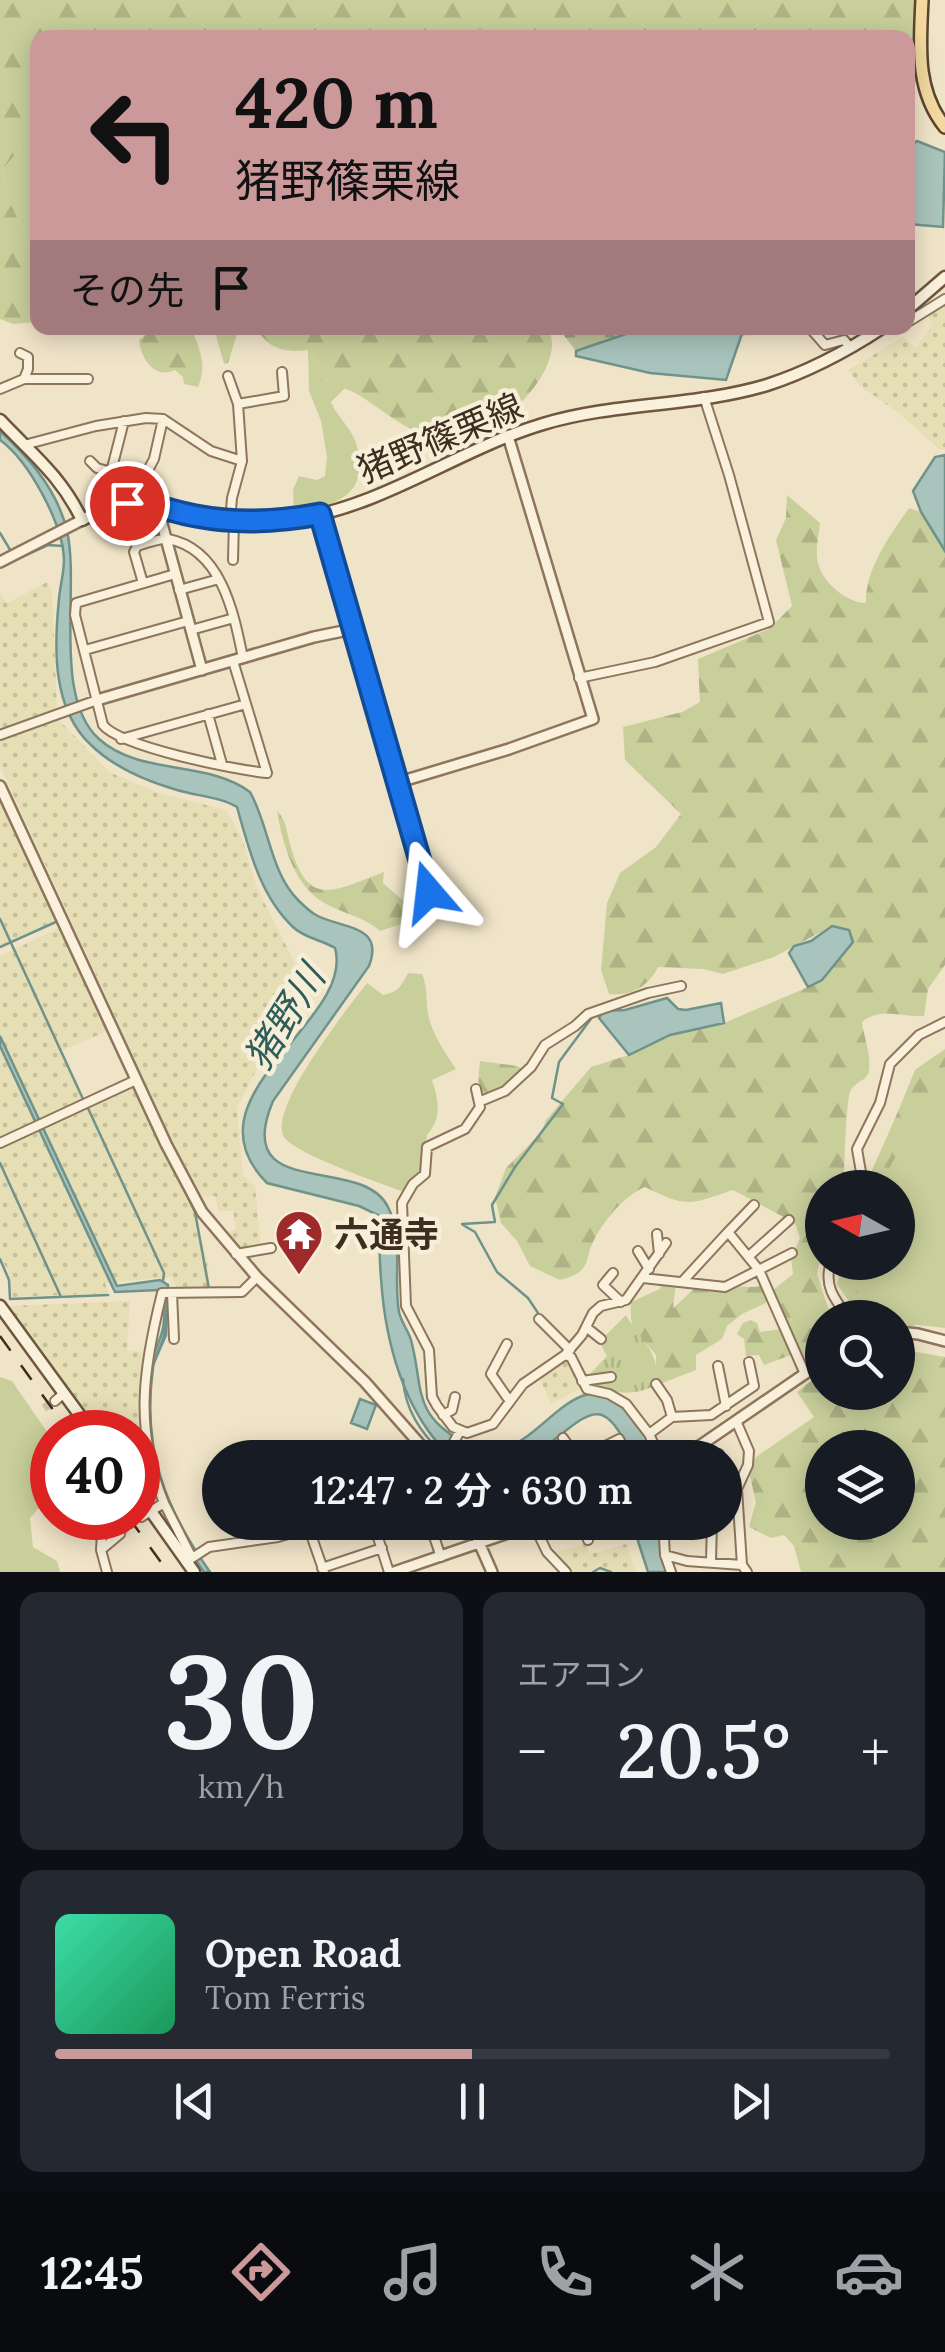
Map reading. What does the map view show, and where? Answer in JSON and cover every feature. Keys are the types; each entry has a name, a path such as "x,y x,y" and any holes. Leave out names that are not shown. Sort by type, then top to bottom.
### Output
{"main road":[{"path":"922,0 921,71 931,105 945,127"},
{"path":"915,303 945,276"},
{"name":"猪野篠栗線","path":"82,520 111,506 137,503 232,521 274,521 320,514 360,502 508,436 569,418 766,385 870,335"},
{"path":"0,420 68,491 82,520"},
{"path":"0,1306 71,1410"},
{"path":"160,1526 193,1557 194,1572"}],"street":[{"path":"915,317 945,298"},
{"path":"816,335 825,345 844,340 850,347"},
{"path":"20,353 29,362 24,379"},
{"path":"238,404 284,396 282,372"},
{"path":"228,376 238,404 242,461 232,498 232,560"},
{"path":"0,389 24,379 88,378"},
{"path":"579,678 655,662 770,622 704,396"},
{"path":"24,445 124,421 163,419 211,451 242,461"},
{"path":"137,503 142,480 154,459 163,419"},
{"path":"111,472 124,421"},
{"path":"396,783 592,719 508,436"},
{"path":"90,461 96,468 142,480"},
{"path":"163,508 165,538 202,670"},
{"path":"320,514 429,892"},
{"path":"0,562 82,520"},
{"path":"143,582 134,552 138,546 165,538 209,563 234,618 246,704 267,773 122,739 104,725 92,701 85,650 74,615 76,603 175,574"},
{"path":"180,590 219,579"},
{"path":"85,650 234,618"},
{"path":"0,735 92,701 353,629"},
{"path":"122,739 246,704"},
{"path":"208,714 222,764"},
{"path":"0,786 136,1080 202,1212 257,1277 365,1382 416,1440"},
{"path":"460,1434 432,1397 429,1350 406,1306 402,1203 413,1184 426,1174 430,1143 466,1129 481,1102 505,1092 531,1067 545,1045 588,1014 681,986"},
{"path":"859,1170 857,1150 880,1103 890,1064 919,1035 945,1022"},
{"path":"0,1143 136,1080"},
{"path":"476,1089 481,1102"},
{"path":"682,1282 754,1205"},
{"path":"749,1256 789,1220"},
{"path":"712,1440 805,1374 759,1270 728,1232"},
{"path":"657,1234 659,1256"},
{"path":"460,1434 478,1432 492,1424 523,1384 568,1352 593,1313 629,1296 666,1243"},
{"path":"236,1254 271,1248"},
{"path":"638,1251 648,1269"},
{"path":"643,1278 725,1287 792,1253"},
{"path":"613,1273 603,1285 620,1302"},
{"path":"167,1293 242,1292 257,1277"},
{"path":"167,1293 174,1339"},
{"path":"167,1293 144,1379 148,1456 164,1504 193,1557 209,1547 257,1540"},
{"path":"540,1319 568,1352 591,1391 620,1399 634,1412 652,1440"},
{"path":"586,1327 601,1339"},
{"path":"915,1334 945,1341"},
{"path":"507,1344 491,1374 509,1400"},
{"path":"649,1434 672,1417 712,1414 754,1386 749,1362"},
{"path":"718,1366 726,1406"},
{"path":"582,1381 611,1376"},
{"path":"656,1384 672,1417"},
{"path":"443,1415 452,1410 455,1397"},
{"path":"712,1414 722,1433"},
{"path":"666,1556 745,1568 737,1489 750,1451 737,1422"},
{"path":"456,1440 460,1434"},
{"path":"160,1506 164,1504"},
{"path":"102,1540 107,1572"},
{"path":"101,1550 113,1540"},
{"path":"313,1540 323,1570 382,1548"},
{"path":"380,1540 392,1572 491,1540"},
{"path":"435,1540 441,1557"},
{"path":"478,1540 492,1572"},
{"path":"544,1540 554,1562 566,1572"},
{"path":"665,1540 671,1572"},
{"path":"711,1561 712,1540"}],"shaded area":[{"path":"945,302 945,449 940,450 900,414 859,385 848,370 903,337 916,348 933,323 927,314"},
{"path":"47,582 52,593 57,708 0,731 0,592 7,603"},
{"path":"58,719 109,772 156,792 226,810 241,836 257,888 306,985 271,1041 237,1108 243,1176 255,1186 261,1247 242,1250 226,1232 236,1230 233,1211 218,1211 215,1196 203,1197 170,1136 0,766 0,740"},
{"path":"0,795 58,922 0,948"},
{"path":"61,927 107,1031 62,1051 84,1101 0,1140 0,956"},
{"path":"134,1088 195,1213 208,1264 209,1288 178,1290 171,1277 105,1283 109,1293 12,1297 8,1271 0,1257 0,1150"},
{"path":"130,1301 127,1350 144,1353 139,1410 84,1410 8,1306"},
{"path":"566,1360 571,1362 581,1388 551,1404 539,1377"},
{"path":"585,1544 591,1554 626,1544 636,1572 570,1572 561,1566 554,1552"}],"green space":[{"path":"0,0 914,0 917,81 915,83 915,30 30,30 30,137 2,170 9,200 30,245 30,323 13,324 0,319"},
{"path":"30,137 30,245 9,200 2,170"},
{"path":"145,335 195,335 202,364 198,387 184,384 175,370 155,370 146,360 139,340"},
{"path":"216,335 237,335 228,363 224,364"},
{"path":"261,335 550,335 552,340 547,367 530,393 508,414 474,432 439,437 412,429 357,394 329,382 308,350 278,348"},
{"path":"564,335 623,335 576,351"},
{"path":"308,350 327,381 345,388 331,402 356,443 359,475 354,486 336,501 294,510 293,490 299,476 317,480 325,476 327,457 321,421 309,391"},
{"path":"787,495 820,523 818,564 827,581 858,602 866,603 874,565 909,508 921,512 945,551 945,965 928,989 924,1016 885,1014 862,1022 869,1070 850,1092 845,1170 805,1170 805,1280 819,1280 825,1300 805,1300 805,1364 773,1290 793,1274 791,1259 800,1238 795,1223 733,1190 688,1202 645,1187 609,1216 582,1269 560,1280 530,1266 517,1241 501,1223 495,1197 506,1168 541,1133 546,1120 591,1067 629,1055 670,1035 724,1023 808,987 822,980 853,942 849,930 832,926 774,957 723,974 658,967 644,985 625,993 609,994 601,970 607,903 620,873 656,847 681,814 625,760 623,727 682,712 700,702 698,659 769,629 792,606 776,540 786,518"},
{"path":"277,811 296,862 313,886 335,889 384,872 383,883 416,912 416,919 380,931 318,899 293,866"},
{"path":"408,973 422,974 431,1024 456,1069 432,1080 437,1116 427,1135 423,1169 404,1192 304,1152 284,1137 282,1123 287,1105 312,1059 367,983 383,995 388,994 398,988"},
{"path":"945,1049 945,1328 915,1325 915,1300 848,1300 837,1284 838,1280 915,1280 915,1170 874,1170 915,1070"},
{"path":"945,1054 945,1067 938,1071 908,1138 889,1170 872,1170 901,1105 911,1096 915,1070"},
{"path":"480,1061 517,1066 521,1073 503,1089 485,1095 478,1081"},
{"path":"662,1279 676,1283 673,1308 697,1287 711,1284 761,1286 770,1301 727,1326 722,1339 696,1355 696,1370 660,1384 655,1382 656,1355 631,1320 631,1302 660,1289"},
{"path":"838,1280 858,1280 860,1300 848,1300"},
{"path":"915,1310 921,1313 922,1321 915,1325"},
{"path":"626,1315 653,1356 654,1386 622,1392 589,1384 586,1378 607,1356 599,1342"},
{"path":"751,1320 760,1332 782,1329 791,1355 764,1365 759,1355 746,1356 744,1339 737,1334 743,1323"},
{"path":"915,1352 945,1357 945,1572 801,1572 794,1546 784,1535 771,1538 749,1527 756,1502 749,1472 756,1457 814,1417 809,1410 915,1410"},
{"path":"0,1377 12,1381 32,1410 30,1540 33,1547 57,1561 60,1572 0,1572"},
{"path":"805,1386 805,1404 797,1392"}],"water":[{"path":"915,143 945,152 943,227 915,225"},
{"path":"623,335 742,335 726,380 650,373 576,356 576,351"},
{"path":"0,431 22,452 41,476 63,516 70,554 70,640 76,697 85,720 99,739 134,758 214,775 250,792 289,889 314,914 358,930 371,942 369,966 273,1101 265,1133 269,1153 284,1165 353,1182 374,1191 388,1207 396,1232 399,1312 411,1340 422,1398 435,1421 460,1440 436,1440 409,1398 400,1375 383,1302 378,1215 359,1206 267,1183 246,1151 244,1120 256,1090 321,1004 335,976 335,948 297,931 272,901 257,871 237,807 130,772 99,752 78,729 68,713 58,676 57,618 64,565 58,529 33,478 0,440"},
{"path":"945,455 945,551 913,491 935,457"},
{"path":"832,926 849,930 853,942 822,980 808,987 789,953 794,946 811,941"},
{"path":"667,998 678,1009 686,1010 721,1003 724,1023 670,1035 629,1055 599,1018 603,1011 625,1010"},
{"path":"0,1036 117,1286 160,1280 168,1285 166,1326 154,1364 150,1410 145,1410 145,1399 149,1366 163,1328 164,1296 159,1290 115,1292 0,1046"},
{"path":"599,1393 616,1400 648,1440 624,1440 614,1424 597,1414 577,1422 555,1440 522,1440 568,1404 583,1395"},
{"path":"360,1399 376,1405 367,1429 351,1423"},
{"path":"160,1476 180,1524 210,1572 204,1572 189,1550 165,1502"},
{"path":"663,1540 668,1572 648,1572 638,1541"}],"waterway":[{"path":"0,533 12,553"},
{"path":"15,560 48,545 63,546"},
{"path":"0,919 83,1099"},
{"path":"0,947 58,921"},
{"path":"462,1224 495,1222 492,1205 515,1167 563,1104 552,1098 559,1062 593,1016"},
{"path":"87,1106 164,1273 163,1281"},
{"path":"0,1163 61,1297"},
{"path":"179,1178 195,1212 209,1289"},
{"path":"463,1225 475,1232 497,1272 528,1298 540,1316"},
{"path":"0,1259 9,1280 10,1299 108,1295"},
{"path":"153,1365 166,1335 167,1296"},
{"path":"403,1379 415,1419 430,1440"},
{"path":"593,1572 600,1568 611,1572"}],"tunnel":[{"path":"44,1408 55,1401"}],"railway":[{"path":"0,1336 53,1410"},
{"path":"145,1540 168,1572"}],"place":[{"name":"六通寺","path":"299,1276"}],"route":[{"path":"127,503 150,504 234,522 320,514 429,892"}],"water label":[{"name":"猪野川","path":"284,1017"}]}
